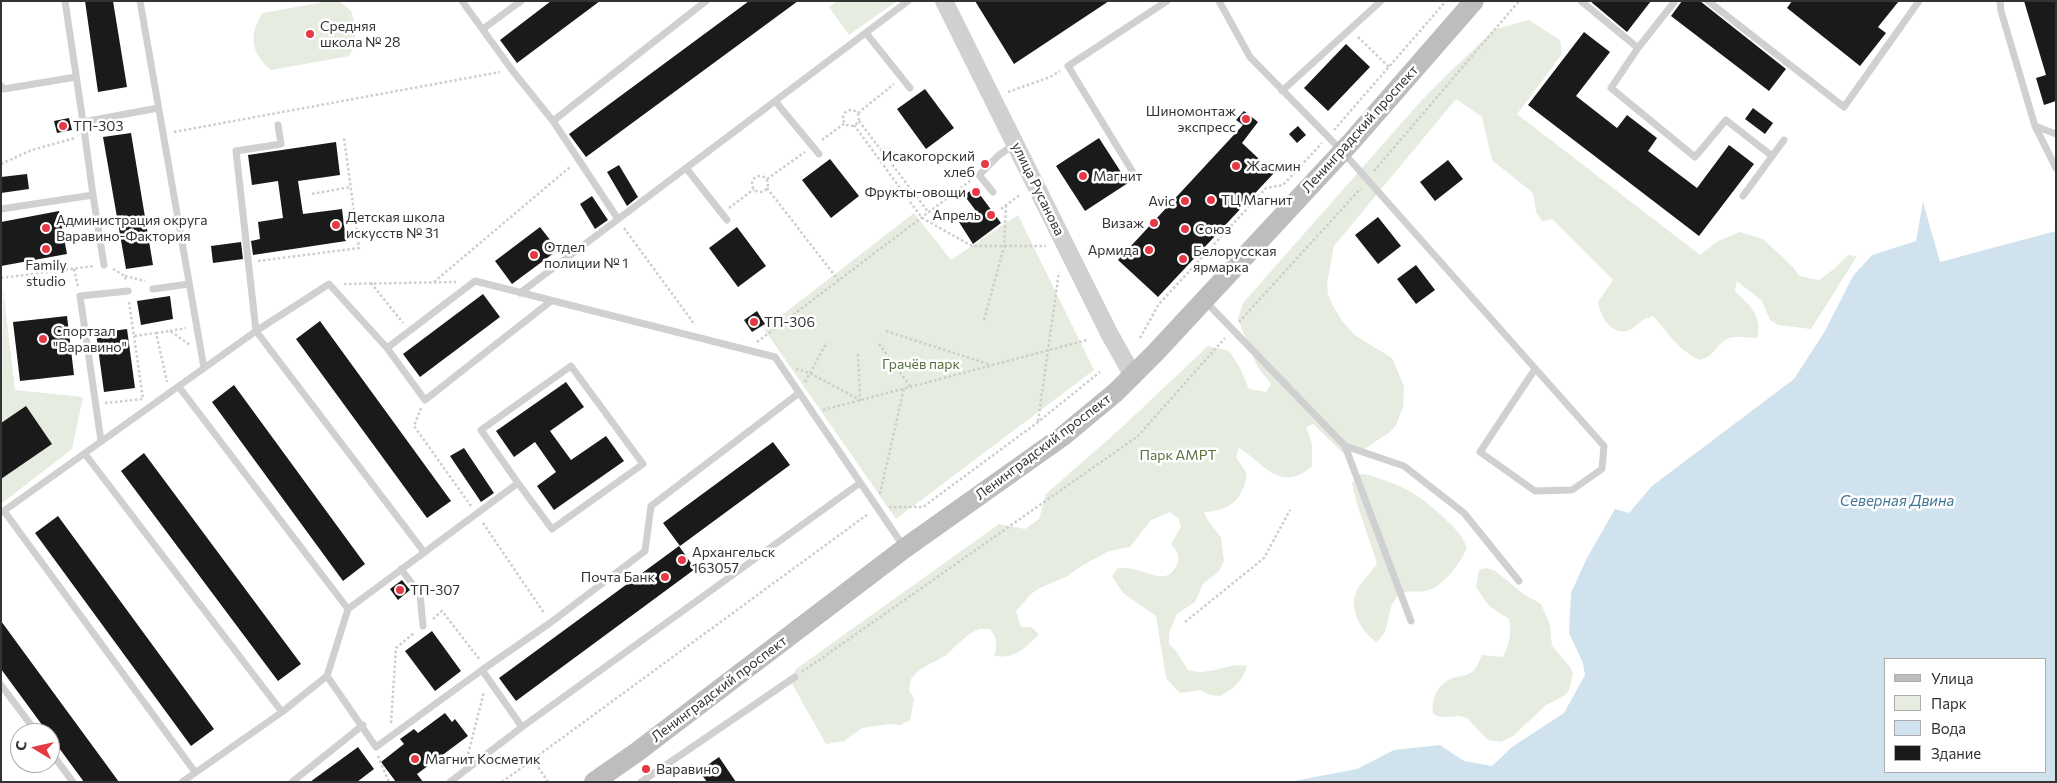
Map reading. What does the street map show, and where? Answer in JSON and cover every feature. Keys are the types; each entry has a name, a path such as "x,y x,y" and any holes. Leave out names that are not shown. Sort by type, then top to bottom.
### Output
{"main road":[{"name":"Ленинградский проспект","path":"594,782 637,752 905,548 1062,436 1133,376 1342,151 1474,1"}],"street":[{"name":"улица Русанова","path":"944,1 1109,333 1133,376"}],"lane":[{"path":"65,1 104,264"},
{"path":"140,1 204,368"},
{"path":"462,1 512,70 553,121 618,219"},
{"path":"484,30 521,1"},
{"path":"553,121 706,1"},
{"path":"520,293 908,1"},
{"path":"1134,174 1068,66 1166,1"},
{"path":"1219,1 1250,57 1327,138 1342,151 1368,181 1536,369 1604,446 1602,469 1572,490 1535,492 1480,452 1536,369"},
{"path":"1282,90 1380,1"},
{"path":"1581,1 1638,48"},
{"path":"1675,1 1638,48 1611,88 1695,157 1726,120 1772,156"},
{"path":"1708,1 1844,107 1919,1"},
{"path":"2000,1 2001,11 2035,126 2056,168"},
{"path":"866,33 910,88"},
{"path":"2,88 76,77"},
{"path":"775,101 819,154"},
{"path":"83,122 158,108"},
{"path":"278,125 281,144 236,152 256,331 424,552"},
{"path":"2035,126 2056,134"},
{"path":"1743,196 1784,140"},
{"path":"993,192 979,174 999,155 1016,144"},
{"path":"686,168 727,220"},
{"path":"1,209 93,195"},
{"path":"387,348 475,282 774,357 905,548"},
{"path":"153,289 189,284"},
{"path":"195,772 3,512 256,331 329,284 387,348 424,400 551,300"},
{"path":"101,441 80,296 128,290"},
{"path":"1204,300 1345,446 1411,620"},
{"path":"571,366 643,464 552,528 518,483 481,430 571,366"},
{"path":"179,387 348,609"},
{"path":"327,676 363,725 376,748 550,623 645,551 651,506 799,393"},
{"path":"1345,446 1404,466 1464,513 1519,581"},
{"path":"85,454 282,712"},
{"path":"182,782 282,712 327,676 348,609 518,483"},
{"path":"450,782 522,727 860,483"},
{"path":"401,569 420,594 423,626"},
{"path":"484,669 488,678 522,727"},
{"path":"641,782 795,677"},
{"path":"1,685 30,723"},
{"path":"292,782 363,725"},
{"path":"60,764 73,782"}],"path":[{"path":"795,677 1138,436 1368,181 1378,166 1519,1"},
{"path":"1140,338 1159,304 1266,188 1283,185 1327,138 1446,2"},
{"path":"1350,29 1389,67"},
{"path":"992,97 1050,77 1068,66"},
{"path":"162,134 512,70"},
{"path":"858,112 902,78"},
{"path":"858,112 851,109 844,114 845,123 854,126 922,218 972,246 1046,246"},
{"path":"858,112 859,121 928,213"},
{"path":"854,126 859,121"},
{"path":"1,164 32,150 85,135"},
{"path":"249,263 359,248 344,138"},
{"path":"434,282 578,159"},
{"path":"746,350 979,174"},
{"path":"754,189 753,181 760,176 766,179 768,188 838,281"},
{"path":"312,194 350,187"},
{"path":"754,189 761,192 768,188"},
{"path":"722,213 754,189"},
{"path":"1000,210 1021,194"},
{"path":"984,320 1004,247 1006,206"},
{"path":"618,219 706,340"},
{"path":"74,268 80,296"},
{"path":"1038,422 1059,272"},
{"path":"329,284 475,282"},
{"path":"371,283 409,331"},
{"path":"156,333 196,326"},
{"path":"170,331 201,354"},
{"path":"886,331 992,365"},
{"path":"95,404 143,399 134,336"},
{"path":"812,412 1087,340"},
{"path":"799,393 827,342"},
{"path":"879,344 910,386"},
{"path":"858,354 860,400"},
{"path":"780,365 810,373 860,400"},
{"path":"502,782 877,507 924,507 1038,422 1100,372"},
{"path":"877,507 904,388"},
{"path":"424,400 414,426 550,623"},
{"path":"1185,622 1264,558 1290,510"},
{"path":"390,738 396,648 442,611 484,669"},
{"path":"463,772 488,678"},
{"path":"376,748 380,764 389,782"},
{"path":"532,759 548,782"}],"green space":[{"path":"329,1 339,1 351,11 355,34 354,45 349,56 271,70 264,64 259,57 254,43 255,29 263,13"},
{"path":"837,1 897,1 849,35 829,7"},
{"name":"Парк АМРТ","path":"1529,20 1560,40 1562,54 1517,114 1700,255 1718,241 1740,232 1763,239 1793,267 1799,276 1819,280 1848,255 1857,256 1811,329 1778,325 1770,320 1762,301 1737,281 1735,291 1750,306 1756,317 1758,324 1757,338 1729,338 1721,343 1712,354 1700,360 1679,346 1653,316 1626,331 1614,329 1605,320 1598,302 1613,280 1552,219 1542,221 1536,212 1533,193 1492,160 1482,117 1456,99 1334,246 1327,284 1332,304 1342,321 1356,336 1392,358 1404,386 1403,407 1396,425 1390,432 1364,449 1343,453 1313,424 1306,427 1312,444 1312,466 1301,474 1291,477 1282,477 1274,474 1239,448 1236,457 1247,474 1242,491 1228,506 1204,512 1208,521 1221,537 1224,561 1219,571 1203,584 1195,602 1177,614 1169,633 1169,644 1176,651 1188,670 1204,672 1239,665 1247,666 1237,684 1220,696 1210,695 1201,690 1180,693 1166,678 1156,616 1123,593 1112,576 1118,568 1132,569 1160,576 1165,576 1173,570 1177,564 1178,556 1171,544 1181,527 1178,518 1170,512 1151,520 1130,547 1109,551 1081,566 1068,576 1031,594 1016,611 1021,627 1031,627 1039,634 1019,651 1008,656 994,656 996,641 994,635 990,629 979,629 969,634 946,655 919,670 911,679 909,690 914,699 910,720 900,725 889,724 862,728 844,741 826,744 791,682 796,669 999,524 1025,529 1039,519 1046,494 1120,429 1208,346 1229,351 1240,368 1249,389 1266,392 1271,384 1258,368 1238,319 1243,303 1421,101 1453,69 1495,29"},
{"name":"Грачёв парк","path":"914,213 951,260 1018,215 1094,370 896,519 764,329"},
{"path":"3,288 15,390 83,397 72,449 1,504"},
{"path":"1364,474 1398,485 1416,495 1455,528 1467,548 1450,574 1438,585 1425,591 1402,593 1396,598 1390,609 1384,632 1376,642 1365,632 1357,618 1354,603 1358,588 1377,563 1352,483 1358,475"},
{"path":"1486,568 1494,570 1522,593 1541,604 1550,625 1552,646 1570,667 1573,674 1569,690 1565,695 1546,705 1513,736 1501,742 1488,740 1467,718 1460,716 1440,717 1433,714 1434,697 1443,684 1448,680 1472,672 1482,655 1503,657 1507,648 1510,633 1509,619 1489,606 1476,587 1479,570"}],"water":[{"name":"Северная Двина","path":"1923,202 1940,262 2056,231 2056,782 1289,782 1357,769 1394,750 1440,745 1464,761 1492,766 1512,747 1564,713 1585,675 1583,663 1569,633 1571,593 1587,558 1615,509 1629,513 1652,486 1794,379 1825,331 1853,276 1872,255 1916,241"}],"building":[{"path":"85,1 113,1 127,87 98,92"},
{"path":"551,1 600,1 517,63 500,40"},
{"path":"749,1 798,1 586,157 569,134"},
{"path":"975,1 1109,1 1014,64"},
{"path":"1590,1 1651,1 1627,32"},
{"path":"1682,1 1700,1 1786,69 1769,91 1671,16"},
{"path":"1792,1 1899,1 1878,27 1886,33 1860,66 1787,8"},
{"path":"2024,1 2056,1 2056,101 2044,105 2036,78 2046,75"},
{"path":"1584,32 1610,52 1576,96 1617,128 1627,115 1657,138 1648,151 1697,188 1729,145 1754,164 1699,236 1528,105"},
{"path":"1346,44 1370,67 1328,111 1304,88"},
{"path":"925,89 954,128 926,149 897,109"},
{"path":"1753,108 1773,123 1765,134 1745,119"},
{"name":"ТЦ Магнит","path":"1244,111 1258,122 1242,143 1274,173 1158,297 1118,260 1243,125 1236,120"},
{"name":"ТП-303","path":"69,118 72,130 57,133 54,121"},
{"path":"1298,126 1306,135 1297,143 1289,134"},
{"path":"131,133 153,265 126,269 103,137"},
{"path":"1099,138 1128,183 1085,211 1056,166"},
{"path":"336,142 340,175 298,181 303,214 342,209 346,241 253,255 251,241 260,239 258,222 283,218 278,181 252,185 248,155"},
{"path":"830,159 859,196 831,218 802,180"},
{"path":"1448,160 1463,179 1435,201 1420,182"},
{"path":"619,165 638,197 627,206 607,172"},
{"path":"27,174 29,189 1,193 1,177"},
{"path":"975,188 1001,223 973,244 959,222 976,211 964,195"},
{"path":"592,196 608,220 595,229 580,204"},
{"path":"59,211 67,254 1,266 1,222"},
{"path":"1378,217 1401,246 1378,264 1355,235"},
{"path":"540,227 558,250 512,284 495,261"},
{"path":"737,227 766,266 738,287 709,248"},
{"path":"241,242 243,259 213,263 211,246"},
{"path":"1416,265 1435,290 1416,304 1397,279"},
{"path":"483,294 500,317 420,377 403,354"},
{"path":"170,296 173,319 141,325 137,301"},
{"name":"ТП-306","path":"757,311 765,324 752,332 744,320"},
{"name":"Спортзал \"Варавино\"","path":"67,316 74,375 20,381 13,322"},
{"path":"320,321 451,501 427,518 296,339"},
{"path":"127,329 135,388 104,392 96,333"},
{"path":"566,382 584,407 550,431 571,460 606,436 624,461 554,510 537,486 556,472 535,442 514,457 496,431"},
{"path":"234,385 365,564 343,581 212,402"},
{"path":"26,406 52,444 1,479 1,423"},
{"path":"773,442 790,465 680,546 663,523"},
{"path":"464,448 494,493 481,502 450,456"},
{"path":"144,453 301,664 278,681 121,471"},
{"path":"58,516 214,729 191,746 35,533"},
{"path":"679,546 695,569 516,701 499,678"},
{"name":"ТП-307","path":"402,580 410,590 398,600 390,589"},
{"path":"1,621 119,782 84,782 60,749 60,723 41,723 1,669"},
{"path":"432,631 461,671 435,691 405,651"},
{"path":"445,713 452,722 455,719 468,736 417,774 423,782 396,782 381,762 404,744 400,739 414,729 418,733"},
{"path":"358,747 374,769 357,782 310,782"},
{"path":"719,757 736,782 707,782 699,771"}],"place":[{"name":"Средняя школа № 28","path":"310,34"},
{"name":"Шиномонтаж экспресс","path":"1246,119"},
{"name":"ТП-303","path":"63,126"},
{"name":"Исакогорский хлеб","path":"985,164"},
{"name":"Жасмин","path":"1236,166"},
{"name":"Магнит","path":"1083,176"},
{"name":"Фрукты-овощи","path":"976,192"},
{"name":"ТЦ Магнит","path":"1211,200"},
{"name":"Avic","path":"1185,201"},
{"name":"Апрель","path":"991,215"},
{"name":"Визаж","path":"1154,223"},
{"name":"Детская школа искусств № 31","path":"336,225"},
{"name":"Администрация округа Варавино-Фактория","path":"46,228"},
{"name":"Союз","path":"1185,229"},
{"name":"Family studio","path":"46,249"},
{"name":"Армида","path":"1149,250"},
{"name":"Отдел полиции № 1","path":"534,255"},
{"name":"Белорусская ярмарка","path":"1183,259"},
{"name":"ТП-306","path":"754,322"},
{"name":"Спортзал \"Варавино\"","path":"43,339"},
{"name":"Архангельск 163057","path":"682,560"},
{"name":"Почта Банк","path":"665,577"},
{"name":"ТП-307","path":"400,590"},
{"name":"Магнит Косметик","path":"415,759"},
{"name":"Варавино","path":"646,769"}]}
